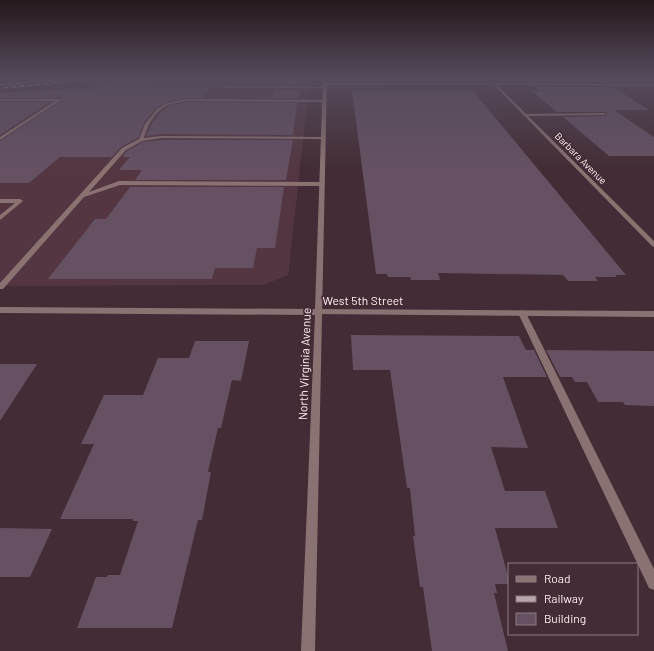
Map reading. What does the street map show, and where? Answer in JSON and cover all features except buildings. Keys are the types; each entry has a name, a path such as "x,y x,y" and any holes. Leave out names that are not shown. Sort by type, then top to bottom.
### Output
{"street":[{"path":"0,139 48,107"},
{"path":"141,140 147,123 161,107"},
{"name":"North Virginia Avenue","path":"308,651 324,107"},
{"name":"Barbara Avenue","path":"517,107 654,245"},
{"path":"525,115 605,114"},
{"path":"0,287 124,149 141,140 161,137 323,138"},
{"path":"83,195 119,183 322,184"},
{"path":"0,201 20,201 0,218"},
{"name":"West 5th Street","path":"0,310 654,314"},
{"path":"522,313 654,583"}],"shaded area":[{"path":"0,107 307,107 288,275 263,285 0,286"}]}
